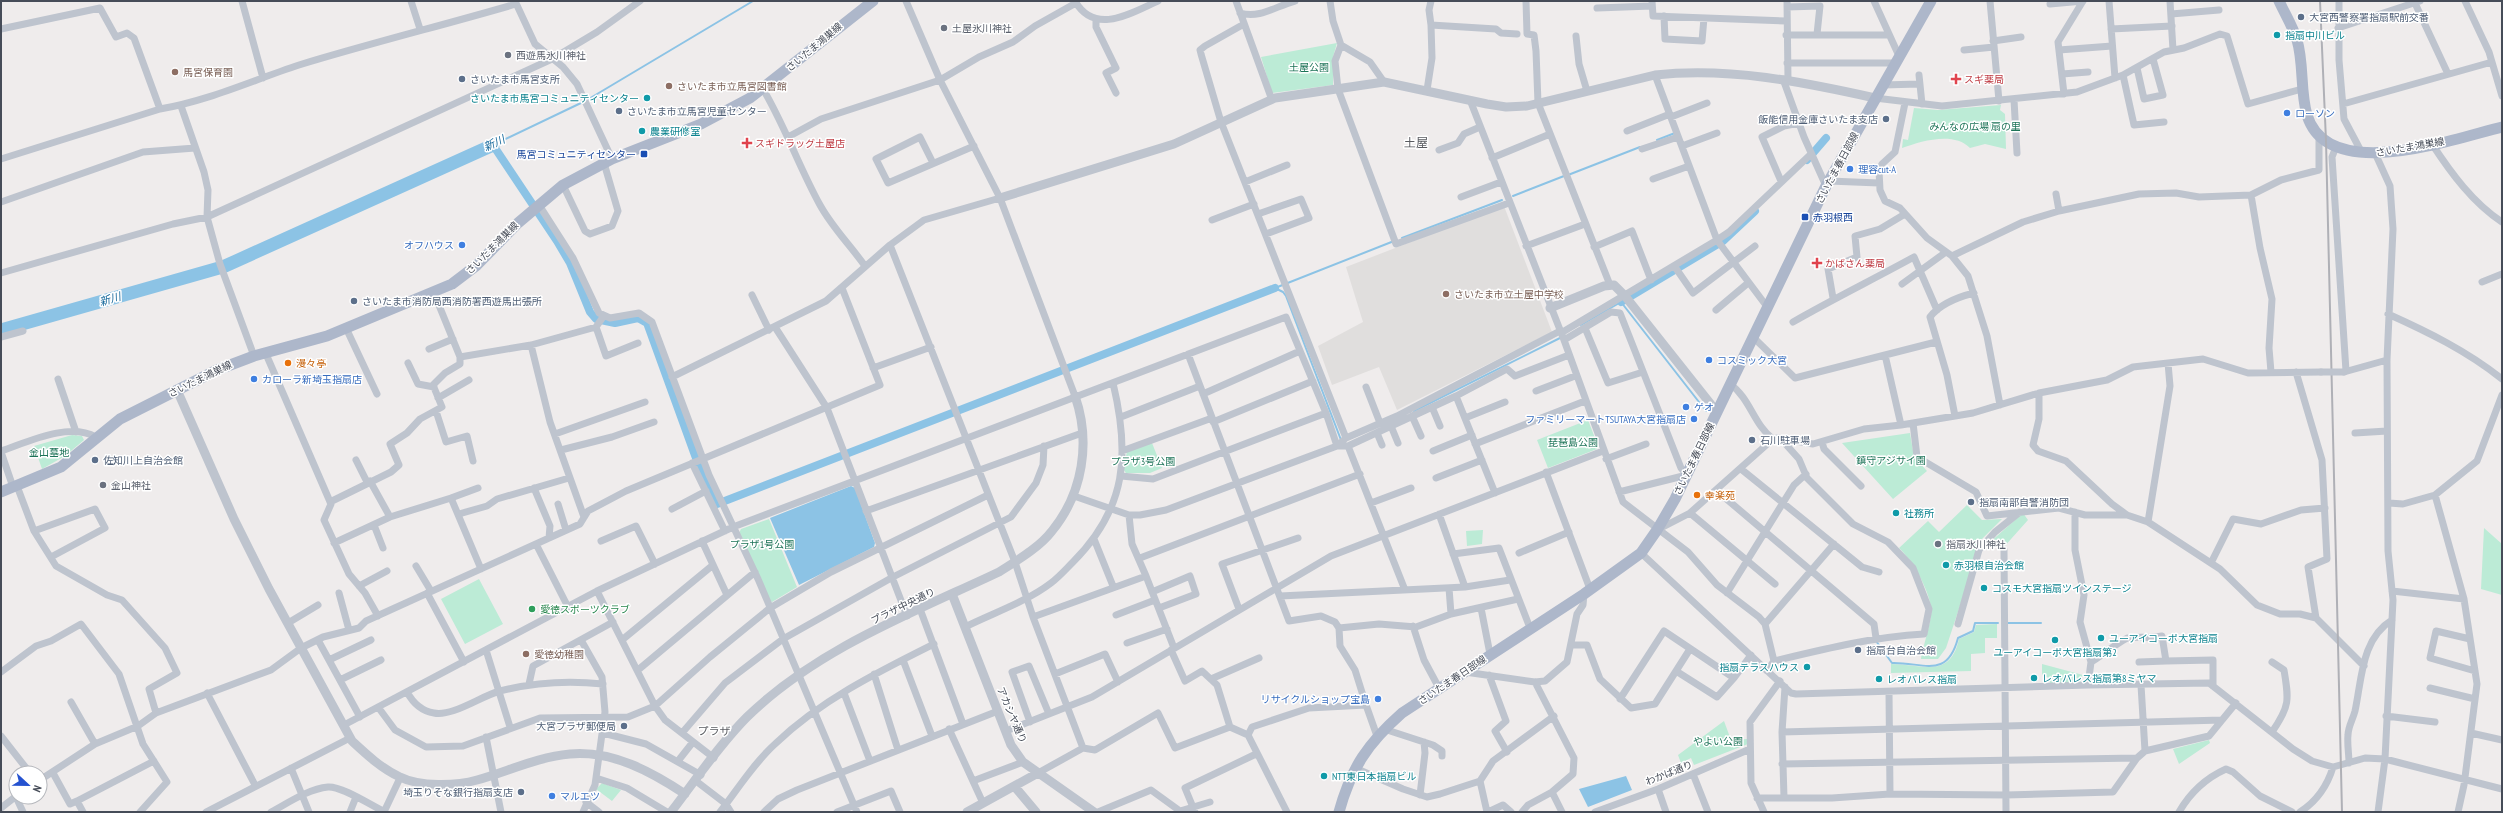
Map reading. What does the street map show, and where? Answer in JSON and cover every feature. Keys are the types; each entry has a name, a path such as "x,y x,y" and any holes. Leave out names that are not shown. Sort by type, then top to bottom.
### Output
{"main road":[{"name":"さいたま鴻巣線","path":"1,492 61,467 120,419 216,370 254,356 311,342 434,293 468,273 539,205 563,185 608,161 701,124 763,89 873,1"},
{"name":"さいたま春日部線","path":"1339,812 1355,768 1381,732 1439,688 1587,592 1641,553 1657,530 1687,475 1827,184 1931,1"},
{"name":"さいたま鴻巣線","path":"2279,1 2298,40 2302,89 2307,116 2319,135 2336,147 2362,154 2375,153 2432,144 2502,127"}],"street":[{"path":"242,1 263,78"},
{"path":"411,1 420,29"},
{"path":"1,273 173,224 208,217 552,58 612,22 640,1"},
{"path":"906,1 940,80 1000,198 1075,396"},
{"path":"788,137 821,119 940,80 979,57 1013,42 1035,26 1076,2 1085,14 1096,19 1111,21 1158,1"},
{"path":"1236,1 1272,100"},
{"path":"1240,12 1252,15 1265,13 1295,1"},
{"path":"1330,1 1333,21 1341,45 1335,61 1338,89 1396,244 1509,203"},
{"path":"1427,90 1432,58 1429,10 1431,1"},
{"path":"1526,1 1527,34 1534,35 1536,50 1538,103 1610,285"},
{"path":"1787,63 1897,59 1874,1"},
{"path":"1990,1 1999,101"},
{"path":"2050,4 2083,1"},
{"path":"2064,94 2058,42 2083,1"},
{"path":"2109,1 2115,78"},
{"path":"2170,1 2173,50"},
{"path":"2339,1 2338,28 2344,118 2362,154"},
{"path":"2465,1 2500,80 2502,96"},
{"path":"1,158 160,109 181,106 263,78 420,29 516,2 535,44 552,58 577,84 608,161 618,211 612,226 590,234 585,231 563,185"},
{"path":"2338,28 2417,2 2448,74"},
{"path":"1597,8 1652,3 1653,16 1786,21"},
{"path":"1,29 100,4 116,36 127,33 134,38 160,109"},
{"path":"1817,34 1820,6 1787,4 1787,63 1785,79 1811,154 1827,184 1878,183"},
{"path":"2171,14 2219,10"},
{"path":"1664,16 1665,39 1702,41 1704,18"},
{"path":"1096,19 1096,27 1116,68 1106,73 1116,93"},
{"path":"1244,24 1200,50 1221,122 1288,288 1346,438"},
{"path":"1431,25 1496,29 1500,33 1517,34"},
{"path":"2111,30 2172,26"},
{"path":"672,378 826,300 842,288 890,245 924,220 1174,144 1272,100 1384,82 1506,107 1538,103 1655,75 1673,73 1756,75 1785,79 1905,103 1942,106 2014,100 2077,92 2123,75 2164,52 2224,34 2228,40 2248,104 2302,89"},
{"path":"1786,35 1888,35"},
{"path":"1576,36 1579,64 1587,91"},
{"path":"1964,50 2021,37"},
{"path":"1341,45 1370,62 1384,82"},
{"path":"2059,50 2112,46"},
{"path":"2137,68 2144,99 2163,95 2153,59"},
{"path":"2343,104 2492,62"},
{"path":"2062,74 2088,72"},
{"path":"1919,74 1922,104"},
{"path":"1655,75 1717,240 1768,308"},
{"path":"2123,75 2134,125 2164,122"},
{"path":"1883,85 1919,84"},
{"path":"763,89 788,137 820,206 865,266"},
{"path":"1470,100 1550,308 1562,335 1603,451 1623,502 1657,530 1688,552 1702,569 1727,593 1752,610 1765,624 1774,661"},
{"path":"2014,100 2017,153"},
{"path":"1627,131 1707,103"},
{"path":"1905,103 1895,152 1882,164 1878,183 1882,197 1885,201 1900,208 1927,238 1949,254 1968,276 1987,336 2000,405"},
{"path":"181,106 204,172 208,190 208,217 220,264 254,356"},
{"path":"1781,181 1762,137 1784,126 1799,123"},
{"path":"1439,150 1458,143 1464,134 1480,127"},
{"path":"1682,146 1717,133"},
{"path":"1492,158 1550,134"},
{"path":"1902,284 1949,254 2023,222 2059,211 2139,194 2176,193 2199,197 2251,195 2281,180 2319,170 2319,135"},
{"path":"933,163 920,137 876,159 888,183 974,146"},
{"path":"1642,149 1678,137"},
{"path":"2432,144 2450,172 2483,209 2502,222"},
{"path":"2336,147 2332,157 2345,371"},
{"path":"1,202 143,152 195,148"},
{"path":"2375,153 2390,186 2393,229 2387,360 2389,503 2388,551 2392,591 2392,620 2385,759 2378,812"},
{"path":"1074,496 1129,515 1166,510 1237,485 1337,446 1346,438 1562,335 1651,280 1675,267 1729,232 1811,154"},
{"path":"1245,182 1287,165"},
{"path":"1653,179 1689,166"},
{"path":"1461,197 1501,182"},
{"path":"2056,194 2059,211"},
{"path":"2251,195 2260,248 2272,299 2268,348 2272,372"},
{"path":"1258,214 1301,199 1309,218 1266,234"},
{"path":"1212,220 1254,204"},
{"path":"539,205 572,258 594,306 603,317 610,318 639,313 649,319 655,328 702,458 755,572 797,675 856,809"},
{"path":"1833,298 1828,269 1857,257 1855,236 1880,229 1905,214"},
{"path":"1526,246 1585,224"},
{"path":"1594,246 1632,231 1651,280"},
{"path":"890,245 968,439 978,470 1015,562 1026,598 1083,748"},
{"path":"1675,267 1693,293 1755,246"},
{"path":"1793,322 1833,298 1856,289 1914,257 1937,310"},
{"path":"2482,282 2502,274"},
{"path":"1716,310 1748,283"},
{"path":"1550,308 1610,285 1618,288 1717,412"},
{"path":"48,776 95,744 138,726 156,713 271,670 301,648 318,640 359,628 366,621 580,524 588,511 626,491 880,385 842,288"},
{"path":"330,502 368,481 391,472 399,465 390,444 407,433 420,419 442,407 433,385 445,373 460,364 460,356 434,293"},
{"path":"1955,416 1947,374 1936,342 1930,317 1937,310 1959,297 1974,293"},
{"path":"752,295 772,328 828,408 907,616"},
{"path":"1562,335 1585,328 1611,312 1620,313 1681,468 1687,475 1619,492"},
{"path":"2388,314 2437,336 2480,362 2502,379"},
{"path":"460,356 531,345 596,327 603,317"},
{"path":"344,725 597,592 622,576 654,564 733,527 856,482 1075,396 1286,317 1326,413 1337,446"},
{"path":"596,327 606,356 638,343"},
{"path":"346,328 377,394"},
{"path":"1585,328 1608,383 1643,372"},
{"path":"1,337 23,331"},
{"path":"1753,337 1795,378 1936,342"},
{"path":"429,349 453,339"},
{"path":"531,345 555,434 584,518"},
{"path":"873,368 931,347"},
{"path":"1203,394 1300,351"},
{"path":"266,354 330,502 324,520 349,574 359,586 378,616"},
{"path":"1188,354 1289,621 1321,616 1335,622 1339,628 1340,646 1355,670 1366,706 1381,732 1424,742 1442,751 1442,756"},
{"path":"1337,446 1348,446 1456,396 1507,369 1515,376 1569,355"},
{"path":"1885,355 1901,426"},
{"path":"1730,384 1738,389 1763,432 1773,439 1813,444 1864,429 1901,426 1955,416 2040,393 2107,380 2133,366 2203,358 2248,373 2321,372 2345,371 2387,360"},
{"path":"2148,522 2170,386 2168,362"},
{"path":"408,363 418,384 434,387"},
{"path":"2296,372 2322,460 2327,559 2308,567 2316,618"},
{"path":"1536,391 1576,376"},
{"path":"58,379 76,432"},
{"path":"438,398 469,380"},
{"path":"1122,451 1213,420 1313,381"},
{"path":"965,627 1026,598 1052,583 1094,539 1110,509 1121,476 1121,417 1113,383"},
{"path":"1121,417 1200,386"},
{"path":"1366,388 1380,423"},
{"path":"177,390 234,519 301,648 350,738 368,757 400,778 437,785 476,780 526,762 570,754 600,757 630,763 651,773 685,794"},
{"path":"2040,393 2039,419 2033,446 2038,452 2066,461 2112,504 2127,515 2148,522 2220,569 2257,605 2280,614 2300,614 2316,618 2364,666"},
{"name":"プラザ中央通り","path":"671,812 747,718 797,675 837,650 1015,562 1052,532 1074,496 1082,465 1082,418 1075,396"},
{"path":"1456,396 1495,493"},
{"path":"2389,503 2404,504 2436,495 2478,461 2502,396"},
{"path":"1475,444 1585,401"},
{"path":"555,434 645,402"},
{"path":"1465,418 1505,402"},
{"path":"1432,407 1440,426"},
{"path":"436,410 446,442 467,436 473,461"},
{"path":"1121,476 1153,479 1326,413"},
{"path":"1412,416 1421,436"},
{"path":"561,450 612,437 654,422"},
{"path":"1913,424 1917,457 1976,492 1987,516 2059,508 2085,515 2127,515"},
{"path":"1391,426 1398,443"},
{"path":"96,437 76,432 55,434 1,452 34,531 56,566 107,595 122,600 164,648 177,673 149,689 156,713"},
{"path":"1376,432 1382,445"},
{"path":"2354,433 2387,432"},
{"path":"866,511 1082,433"},
{"path":"1433,451 1472,435"},
{"path":"1657,530 1690,513 1717,491 1773,439"},
{"path":"1767,671 1774,661 1876,638 1924,634 1929,609 1923,590 1913,568 1903,555 1888,542 1853,524 1806,474 1798,459 1781,439"},
{"path":"1822,442 1824,449 1861,486"},
{"path":"1606,459 1646,444"},
{"path":"682,733 725,683 783,639 893,577 999,525 1011,517 1036,483 1043,465 1044,446"},
{"path":"1348,446 1404,590"},
{"path":"1006,731 1068,708 1092,697 1276,587 1331,556 1603,451"},
{"path":"356,460 390,517"},
{"path":"1436,478 1482,460"},
{"path":"692,463 725,531"},
{"path":"1741,469 1862,567 1879,572"},
{"path":"1465,672 1535,682 1545,681 1567,662 1577,614 1583,605 1587,592 1569,532 1546,472"},
{"path":"1140,558 1360,474"},
{"path":"1727,593 1794,485 1806,474"},
{"path":"458,514 487,506 497,499 569,478"},
{"path":"334,543 390,517 478,488"},
{"path":"534,488 550,526 549,538"},
{"path":"1371,503 1411,488"},
{"path":"672,509 706,491"},
{"path":"1717,491 1874,624 1876,638"},
{"path":"378,707 395,730 426,747 463,746 510,727 540,718 628,717 655,706 710,657 770,608 831,572 988,495"},
{"path":"2436,495 2464,599 2475,671 2475,699 2471,733 2465,780 2458,812"},
{"path":"451,498 481,569"},
{"path":"558,504 566,530"},
{"path":"2210,563 2233,519 2261,524 2301,510 2324,508"},
{"path":"34,531 95,509 105,528 50,557"},
{"path":"1958,624 1979,550 1995,532 2020,512"},
{"path":"2075,512 2074,550 2084,595 2080,622 2091,662 2088,685"},
{"path":"1690,513 1775,584"},
{"path":"1439,514 1465,587"},
{"path":"1129,515 1132,544 1140,558 1167,629 1172,649 1185,681 1202,671 1217,685 1230,727"},
{"path":"374,525 383,548"},
{"path":"601,542 636,526 654,564"},
{"path":"1519,553 1569,532"},
{"path":"1239,609 1222,564 1298,538"},
{"path":"1094,539 1113,586"},
{"path":"702,542 727,595"},
{"path":"536,544 568,607"},
{"path":"1765,624 1834,544"},
{"path":"1453,554 1499,548 1510,580 1530,628"},
{"path":"2004,550 2006,812"},
{"path":"1641,553 1674,586 1767,671 1796,694 2005,689 2088,685 2209,683 2302,755 2333,768 2365,758 2385,759 2502,789"},
{"path":"622,640 713,565"},
{"path":"416,566 464,662"},
{"path":"359,586 387,571"},
{"path":"638,670 755,572"},
{"path":"1033,617 1113,586 1146,576"},
{"path":"1152,592 1190,576 1196,594 1159,608"},
{"path":"1280,596 1465,587 1510,580"},
{"path":"1449,588 1450,614"},
{"path":"2392,591 2464,599"},
{"path":"597,592 655,706 665,720 714,758"},
{"path":"338,593 349,630"},
{"name":"アカシヤ通り","path":"952,594 1011,745 1023,762 1094,812"},
{"path":"1339,628 1379,624 1413,626 1450,614 1518,599"},
{"path":"1116,615 1155,600"},
{"path":"288,623 318,605"},
{"path":"1481,608 1490,654"},
{"path":"920,609 963,724"},
{"path":"2349,763 2348,734 2355,713 2364,666 2370,645 2377,633 2392,620"},
{"path":"529,684 533,666 613,622"},
{"path":"1,672 36,646 52,641 81,624 119,674 143,744 167,782 140,812"},
{"path":"1413,626 1424,660 1439,688"},
{"path":"1127,643 1167,629"},
{"path":"1620,699 1664,631 1734,678"},
{"path":"2470,640 2436,631 2430,658 2475,671"},
{"path":"2091,662 2107,654 2127,638 2149,639 2162,636 2166,662"},
{"path":"318,640 360,717"},
{"path":"329,660 371,640"},
{"path":"581,640 602,677 605,717 596,778 583,812"},
{"path":"720,812 774,744 813,711 874,674 934,644"},
{"path":"1571,645 1587,645 1600,679 1631,708 1655,704 1690,649"},
{"path":"486,650 510,727"},
{"path":"1055,674 1105,654 1118,682"},
{"path":"1676,671 1716,697 1734,678 1751,655"},
{"path":"1211,679 1259,658"},
{"path":"340,680 381,660"},
{"path":"903,660 932,736"},
{"path":"2139,662 2213,660 2212,686"},
{"path":"2272,662 2284,670 2288,695 2285,713 2272,732"},
{"path":"1030,722 1012,672 1029,666 1049,714"},
{"path":"874,674 898,750"},
{"path":"1489,675 1506,721 1495,731 1507,752"},
{"path":"407,692 412,702 435,714 453,712 471,702 499,691 529,684 571,680 603,684"},
{"path":"1522,812 1528,805 1552,792 1572,774 1574,758 1554,716 1535,682"},
{"path":"1782,684 1782,764 1784,797"},
{"path":"1764,812 1751,783 1750,722 1782,684"},
{"path":"2141,685 2145,752"},
{"path":"2430,688 2475,699"},
{"path":"1888,692 1890,728 1890,794"},
{"path":"207,693 255,786"},
{"path":"844,693 870,761"},
{"path":"71,702 95,744"},
{"path":"1757,798 1832,798 1890,794 2006,795 2113,792 2137,758 2145,752 2208,736 2236,703"},
{"path":"1248,735 1252,727 1309,708 1366,706"},
{"path":"768,811 785,796 949,729 998,711"},
{"path":"967,812 1015,787 1083,748 1095,750 1158,713 1175,748 1230,727 1248,735 1256,754 1287,812"},
{"path":"1355,768 1427,797 1480,781 1493,761 1554,716"},
{"path":"2386,716 2435,722"},
{"path":"1782,732 2222,720"},
{"path":"949,729 983,803"},
{"path":"603,733 646,744 678,761 726,804 731,812"},
{"path":"2471,733 2502,740"},
{"path":"1,736 24,765"},
{"path":"486,736 501,812"},
{"path":"206,812 350,738"},
{"path":"678,761 693,742"},
{"path":"1420,795 1425,753 1424,742"},
{"name":"わかば通り","path":"1595,812 1658,789 1750,749"},
{"path":"1194,810 1185,788 1256,754"},
{"path":"1782,764 2006,759 2137,758"},
{"path":"53,773 70,804 154,761"},
{"path":"973,781 1023,762"},
{"path":"291,768 309,812"},
{"path":"2300,812 2312,804 2324,790 2333,768"},
{"path":"2179,812 2196,789 2216,774 2226,769 2233,772 2260,796 2292,812"},
{"path":"1693,774 1708,812"},
{"path":"271,812 303,796 329,787 356,797 384,812 400,778"},
{"path":"596,778 627,788 648,798 667,812"},
{"path":"1480,781 1487,812 1503,805 1511,812"},
{"path":"1015,787 1035,812"},
{"path":"1658,789 1666,812"},
{"path":"1098,812 1150,790 1180,811 1194,810 1210,802"},
{"path":"837,812 856,809 891,791 900,812"},
{"path":"1552,792 1562,812"},
{"path":"350,812 356,797"},
{"path":"77,801 83,812"},
{"path":"586,802 599,812"}],"shaded area":[{"name":"さいたま市立土屋中学校","path":"1504,206 1552,332 1397,410 1379,367 1332,385 1318,346 1363,322 1346,267"}],"green space":[{"name":"土屋公園","path":"1337,43 1333,57 1333,85 1272,93 1261,57"},
{"name":"みんなの広場 扇の里","path":"2001,105 2000,110 2005,114 2006,149 1985,144 1970,148 1955,140 1946,139 1928,140 1902,148 1903,139 1908,140 1914,108 1938,110"},
{"name":"琵琶島公園","path":"1588,420 1598,446 1597,449 1548,468 1537,440"},
{"name":"鎮守アジサイ園","path":"1910,433 1914,457 1927,471 1893,499 1842,443"},
{"name":"金山墓地","path":"72,435 82,436 84,440 65,456 42,469 34,446"},
{"name":"プラザ3号公園","path":"1152,443 1162,468 1150,473 1126,473 1123,469 1127,452"},
{"path":"1967,505 1982,520 2002,519 1982,539 1946,648 1938,659 1921,659 1929,625 1931,607 1927,592 1919,575 1899,548 1928,521 1939,532"},
{"path":"2023,513 2028,520 2003,548 1989,543"},
{"name":"プラザ1号公園","path":"769,519 797,587 772,602 769,600 739,533 741,529"},
{"path":"2484,528 2502,544 2502,595 2481,589"},
{"path":"1483,530 1482,544 1467,546 1466,531"},
{"path":"479,579 503,624 465,644 441,599"},
{"path":"1997,624 1997,638 1985,638 1985,653 1971,654 1971,671 1891,673 1891,664 1923,667 1941,665 1949,660 1955,652 1959,639 1974,632 1976,625"},
{"path":"2042,664 2083,675 2080,683 2050,684 2049,678 2042,675"},
{"name":"やよい公園","path":"1724,721 1731,740 1747,739 1748,744 1694,765 1691,758 1681,763 1678,755"},
{"path":"2209,740 2210,743 2179,764 2173,749"},
{"path":"602,783 621,790 612,801 596,789"}],"water":[{"path":"851,486 855,488 875,543 874,547 799,585 770,518"},
{"path":"1626,776 1632,790 1588,807 1579,789"}],"waterway":[{"name":"新川","path":"587,100 753,1"},
{"name":"新川","path":"493,145 583,102"},
{"path":"1657,140 1675,133"},
{"path":"1807,160 1826,138"},
{"path":"493,145 557,241 570,263 590,312 596,319 615,323 638,318 647,323 697,461 717,504 1275,288"},
{"name":"新川","path":"225,266 493,145"},
{"path":"1568,175 1640,147"},
{"path":"1513,196 1564,176"},
{"path":"1402,238 1502,200"},
{"path":"1621,302 1723,241 1755,211"},
{"path":"1275,288 1394,241"},
{"name":"新川","path":"1,330 219,268"},
{"path":"1275,288 1283,292 1286,296 1341,440"},
{"path":"1581,325 1621,302 1706,411"},
{"path":"1414,411 1562,337"},
{"path":"1876,641 1892,663 1932,666 1940,664 1947,659 1953,651 1958,638 1973,631 1975,623 1998,623"},
{"path":"2006,623 2041,623"}],"railway":[{"path":"2320,1 2326,141 2342,812"}],"place":[{"name":"大宮西警察署指扇駅前交番","path":"2301,17"},
{"name":"土屋氷川神社","path":"944,28"},
{"name":"指扇中川ビル","path":"2277,35"},
{"name":"西遊馬氷川神社","path":"508,55"},
{"name":"馬宮保育園","path":"175,72"},
{"name":"さいたま市馬宮支所","path":"462,79"},
{"name":"スギ薬局","path":"1956,79"},
{"name":"さいたま市立馬宮図書館","path":"669,86"},
{"name":"さいたま市馬宮コミュニティセンター","path":"647,98"},
{"name":"さいたま市立馬宮児童センター","path":"619,111"},
{"name":"ローソン","path":"2287,113"},
{"name":"飯能信用金庫さいたま支店","path":"1886,119"},
{"name":"農業研修室","path":"642,131"},
{"name":"スギドラッグ土屋店","path":"747,143"},
{"name":"馬宮コミュニティセンター","path":"644,154"},
{"name":"理容cut-A","path":"1850,169"},
{"name":"赤羽根西","path":"1805,217"},
{"name":"オフハウス","path":"462,245"},
{"name":"かばさん薬局","path":"1817,263"},
{"name":"さいたま市立土屋中学校","path":"1446,294"},
{"name":"さいたま市消防局西消防署西遊馬出張所","path":"354,301"},
{"name":"コスミック大宮","path":"1709,360"},
{"name":"漫々亭","path":"288,363"},
{"name":"カローラ新埼玉指扇店","path":"254,379"},
{"name":"ゲオ","path":"1686,407"},
{"name":"ファミリーマートTSUTAYA大宮指扇店","path":"1694,419"},
{"name":"石川駐車場","path":"1752,440"},
{"name":"佐知川上自治会館","path":"95,460"},
{"name":"金山神社","path":"103,485"},
{"name":"幸楽苑","path":"1697,495"},
{"name":"指扇南部自警消防団","path":"1971,502"},
{"name":"社務所","path":"1896,513"},
{"name":"指扇氷川神社","path":"1938,544"},
{"name":"赤羽根自治会館","path":"1946,565"},
{"name":"コスモ大宮指扇ツインステージ","path":"1984,588"},
{"name":"愛徳スポーツクラブ","path":"532,609"},
{"name":"ユーアイコーポ大宮指扇","path":"2101,638"},
{"name":"ユーアイコーポ大宮指扇第2","path":"2055,640"},
{"name":"指扇台自治会館","path":"1858,650"},
{"name":"愛徳幼稚園","path":"526,654"},
{"name":"指扇テラスハウス","path":"1807,667"},
{"name":"レオパレス指扇第8ミヤマ","path":"2034,678"},
{"name":"レオパレス指扇","path":"1879,679"},
{"name":"リサイクルショップ宝島","path":"1378,699"},
{"name":"大宮プラザ郵便局","path":"624,726"},
{"name":"NTT東日本指扇ビル","path":"1324,776"},
{"name":"埼玉りそな銀行指扇支店","path":"521,792"},
{"name":"マルエツ","path":"552,796"}],"district":[{"name":"土屋","path":"1416,142"},
{"name":"プラザ","path":"714,731"}]}
